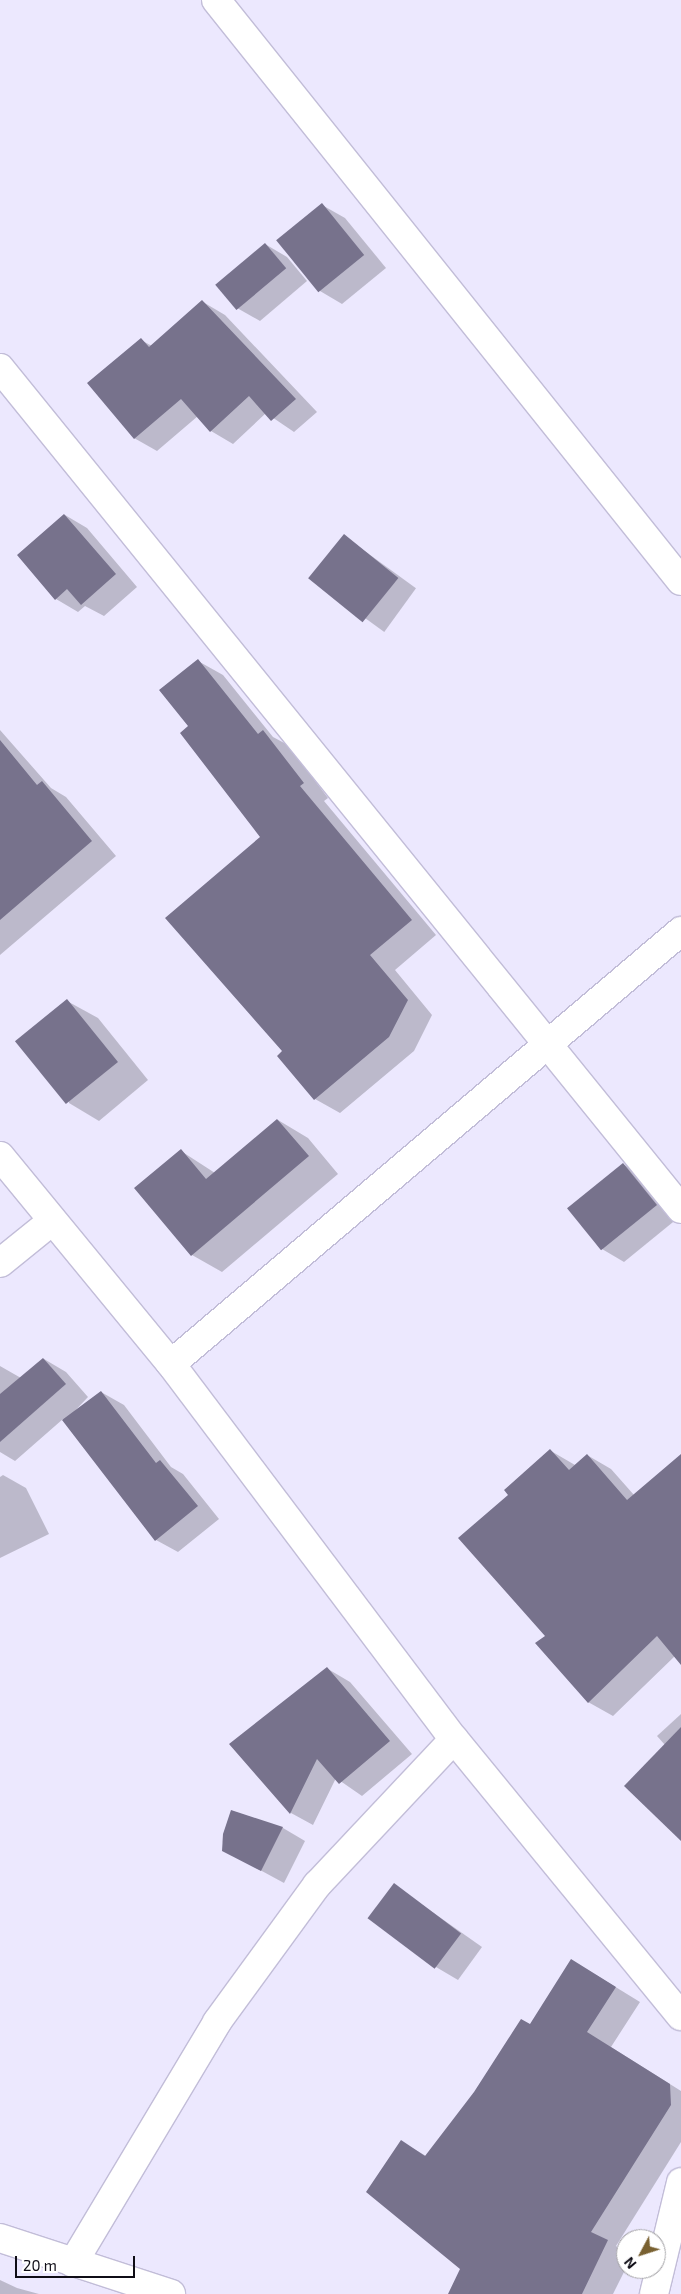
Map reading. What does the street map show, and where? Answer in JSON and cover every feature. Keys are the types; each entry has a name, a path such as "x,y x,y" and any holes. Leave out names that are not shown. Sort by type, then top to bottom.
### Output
{"street":[{"path":"216,0 681,581"},
{"path":"0,368 681,1209"},
{"path":"171,1364 681,932"},
{"path":"0,1156 171,1364 454,1739 681,2016"},
{"path":"0,1263 52,1221"},
{"path":"74,2263 217,2022 317,1885 454,1739"},
{"path":"654,2294 672,2267 681,2182"},
{"path":"0,2238 171,2294"}],"building":[{"path":"322,203 364,255 318,292 276,240"},
{"path":"265,243 286,268 236,310 215,285"},
{"path":"202,300 296,399 271,421 249,396 210,432 181,399 134,439 87,383 141,338 149,347"},
{"path":"64,514 116,574 81,605 67,589 55,600 17,555"},
{"path":"344,534 398,578 363,622 308,578"},
{"path":"198,659 258,734 263,730 304,783 300,786 412,920 370,955 408,1000 389,1037 314,1100 277,1056 282,1051 165,918 260,837 180,733 188,726 159,690"},
{"path":"0,740 37,785 42,781 92,841 0,920"},
{"path":"67,999 118,1062 66,1104 15,1041"},
{"path":"277,1119 309,1156 191,1256 134,1188 181,1149 206,1179"},
{"path":"623,1163 657,1205 601,1250 567,1208"},
{"path":"43,1358 66,1384 0,1442 0,1394"},
{"path":"101,1391 156,1463 160,1460 198,1506 155,1541 62,1420"},
{"path":"550,1449 569,1470 587,1454 627,1500 681,1454 681,1665 657,1636 588,1703 535,1643 545,1636 458,1538 508,1495 504,1490"},
{"path":"327,1667 390,1741 339,1784 317,1759 290,1814 229,1744"},
{"path":"681,1727 681,1841 624,1786"},
{"path":"231,1810 283,1827 261,1871 222,1851 223,1834"},
{"path":"394,1883 461,1934 435,1969 368,1918"},
{"path":"571,1959 616,1987 587,2032 670,2084 671,2105 591,2232 608,2240 582,2294 448,2294 460,2269 366,2192 401,2140 425,2156 474,2092 521,2019 530,2024"}]}
